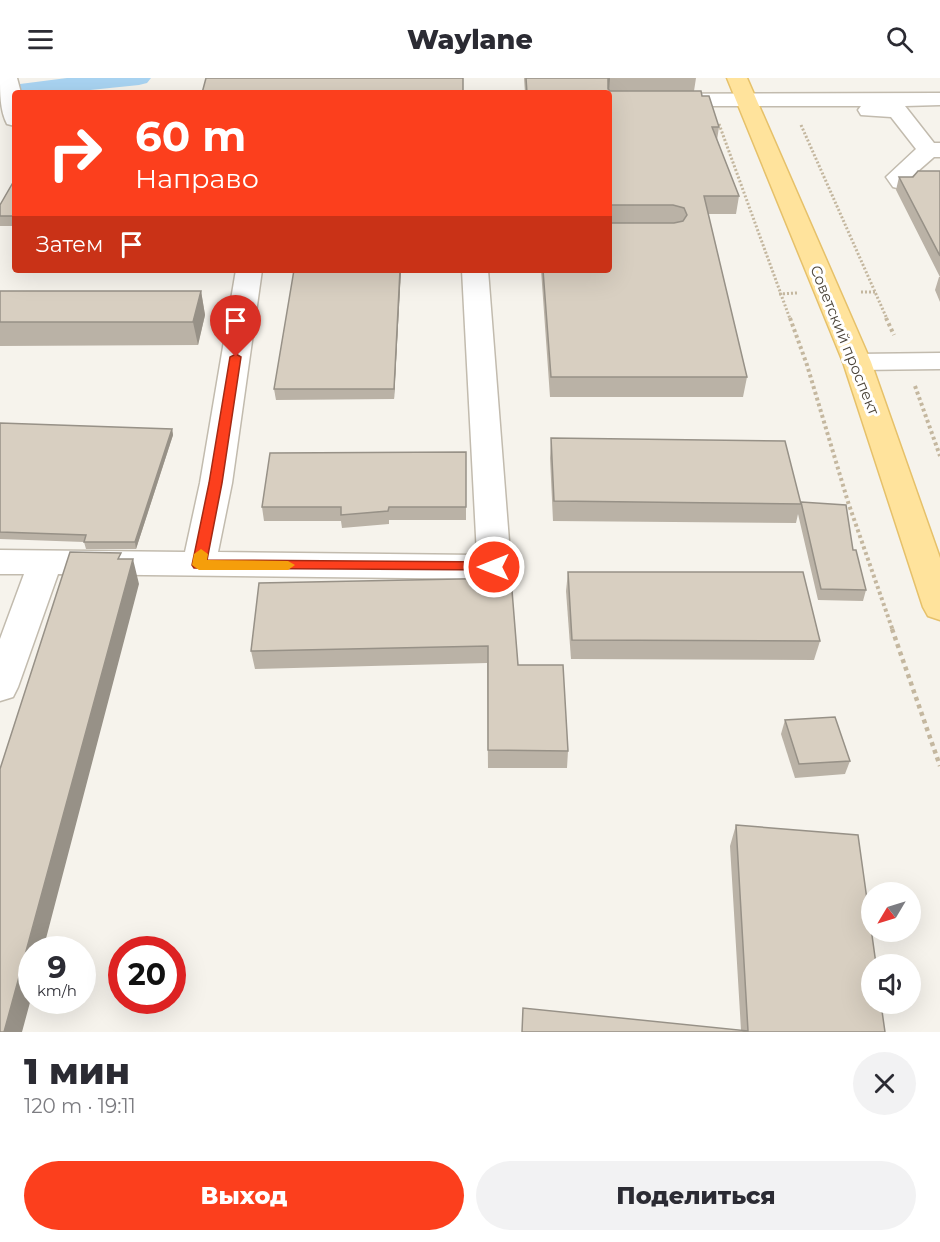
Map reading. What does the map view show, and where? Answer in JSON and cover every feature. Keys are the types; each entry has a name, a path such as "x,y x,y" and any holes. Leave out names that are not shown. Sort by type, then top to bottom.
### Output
{"main road":[{"name":"Советский проспект","path":"741,88 857,362 940,607"}],"street":[{"path":"7,78 12,105"},
{"path":"880,78 900,112 934,150 898,177 901,182"},
{"path":"741,88 795,111 900,112 940,99"},
{"path":"612,99 710,99 741,88 900,112 940,127"},
{"path":"199,565 216,483 249,273"},
{"path":"0,562 494,567 475,273"},
{"path":"857,362 940,361"},
{"path":"0,687 45,563"}],"path":[{"path":"710,99 807,365 848,502 940,766"},
{"path":"795,111 906,362 940,456"}],"building":[{"path":"206,78 463,78 463,90 203,90"},
{"path":"526,78 608,78 609,90 527,90"},
{"path":"612,91 701,91 702,96 709,96 719,127 712,127 739,196 704,196 747,377 551,377 543,273 612,273 612,223 683,221 687,215 684,208 673,205 612,205"},
{"path":"918,171 940,171 940,256 899,177 913,177"},
{"path":"12,184 12,216 0,216 0,205"},
{"path":"293,273 400,273 394,389 274,389"},
{"path":"0,291 201,291 193,322 0,322"},
{"path":"0,423 172,429 135,542 84,542 86,535 0,532"},
{"path":"551,438 785,441 801,504 554,501"},
{"path":"466,452 466,507 389,507 388,511 341,515 341,507 262,507 270,453"},
{"path":"801,502 846,505 853,550 856,550 866,590 821,589"},
{"path":"70,552 121,553 118,559 133,559 30,936 18,936 18,981 4,1032 0,1032 0,769"},
{"path":"568,572 803,572 820,641 572,640"},
{"path":"511,578 518,665 563,665 568,751 488,750 488,646 251,651 259,583"},
{"path":"835,717 850,761 799,764 785,720"},
{"path":"736,825 858,835 865,882 861,882 861,942 873,942 875,954 861,954 861,1014 882,1014 885,1032 522,1032 523,1008 748,1031"}],"waterway":[{"path":"29,89 139,78"}],"slow traffic":[{"path":"201,554 199,565 288,565"}],"route":[{"path":"236,357 216,483 199,565 494,567"}]}
